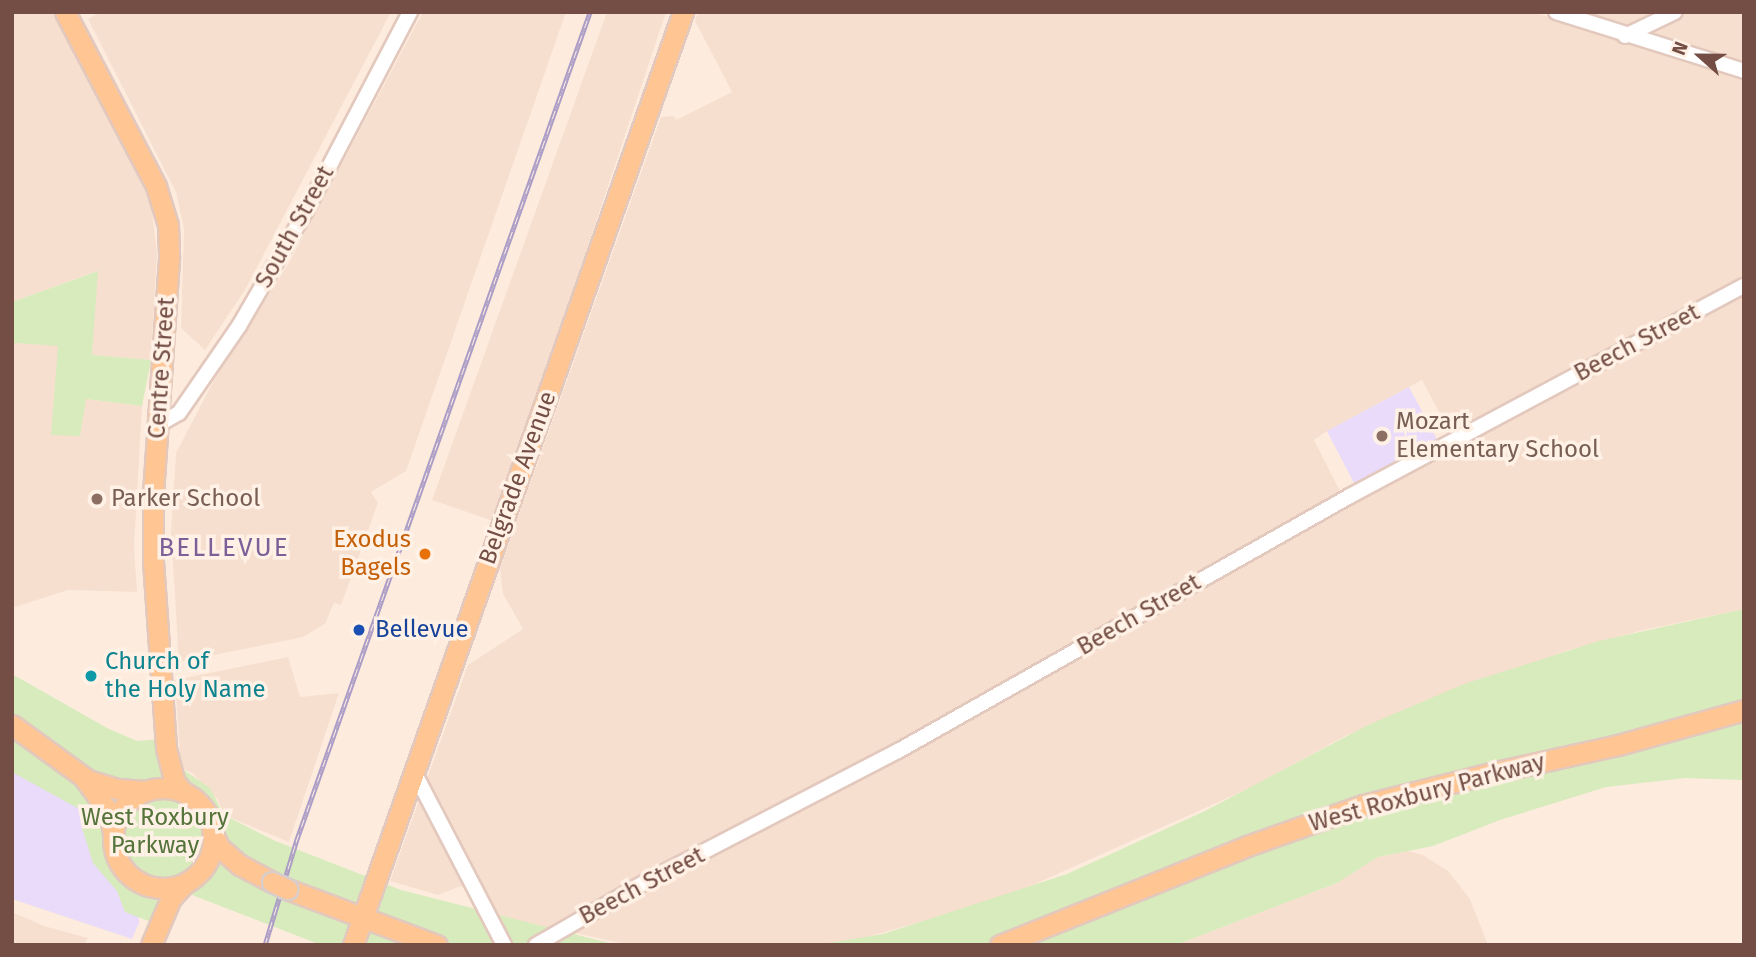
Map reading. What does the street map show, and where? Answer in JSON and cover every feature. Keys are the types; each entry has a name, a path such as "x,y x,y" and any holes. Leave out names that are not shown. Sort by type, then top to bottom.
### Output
{"main road":[{"name":"Centre Street","path":"65,12 153,179 166,216 169,259 153,544 166,748 174,781 183,792"},
{"name":"Belgrade Avenue","path":"353,945 683,12"},
{"name":"West Roxbury Parkway","path":"1000,945 1247,846 1363,805 1607,748 1744,710"},
{"path":"12,725 84,778 109,812 120,864 136,880 153,905 154,938"},
{"name":"Centre Street","path":"148,790 160,771 166,748"},
{"path":"84,778 118,789 170,788 183,792 202,807 219,847 246,870 362,919 437,945"},
{"path":"113,833 125,806 148,790"},
{"path":"154,938 171,898 208,860 213,834"},
{"path":"136,880 163,888 217,868 246,870"}],"street":[{"name":"South Street","path":"158,425 178,413 245,316 306,211 410,12"},
{"path":"1556,12 1625,36 1744,71"},
{"path":"1625,36 1675,12"},
{"name":"Beech Street","path":"536,945 648,881 905,747 1255,548 1744,286"},
{"path":"414,772 504,945"}],"shaded area":[{"path":"12,12 53,12 151,203 157,253 151,360 92,355 97,271 12,302"},
{"path":"101,12 391,12 245,290 205,350 181,328 184,229 176,192 88,19"},
{"path":"423,12 566,12 406,471 371,492 378,503 341,605 334,603 325,624 303,637 179,662 171,531 176,453 213,382 290,261"},
{"path":"607,12 666,12 496,522 432,500"},
{"path":"698,12 1533,12 1744,80 1744,279 1454,434 1449,431 1422,380 1327,431 1314,440 1341,493 1338,497 890,747 521,943 512,940 479,879 438,895 390,881 468,665 523,629 503,594 500,568 661,117 674,116 676,120 732,92 695,21"},
{"path":"1582,12 1744,12 1744,64"},
{"path":"1744,290 1744,609 1643,630 1566,651 1345,736 1252,787 999,900 838,945 630,945 575,933 575,930 913,749 1422,462"},
{"path":"15,343 58,345 86,399 142,406 134,547 137,592 68,590 12,608 12,347"},
{"name":"Mozart Elementary School","path":"1409,387 1438,441 1355,485 1327,431"},
{"path":"288,657 300,697 339,693 289,842 224,815 218,800 192,773 181,768 175,680"},
{"path":"12,738 83,796 138,906 139,923 132,939 12,899"},
{"path":"1408,851 1423,855 1448,871 1470,899 1488,945 1176,945 1337,883 1378,857"},
{"path":"12,912 44,926 88,938 84,945 12,945"}],"green space":[{"path":"98,271 92,355 151,360 142,406 86,399 80,436 51,435 58,346 15,343 12,347 12,302"},
{"path":"1744,609 1744,780 1685,778 1606,787 1500,820 1433,846 1378,857 1337,883 1176,945 817,945 883,934 1067,874 1205,811 1368,725 1464,684 1599,641"},
{"name":"West Roxbury Parkway","path":"12,674 107,728 137,741 175,738 181,768 210,788 224,815 273,840 401,890 617,945 321,945 187,893 167,928 125,912 117,891 93,863 82,828 81,810 12,772"}],"railway":[{"path":"265,945 296,842 590,12"}],"place":[{"name":"Mozart Elementary School","path":"1382,436"},
{"name":"Parker School","path":"97,499"},
{"name":"Exodus Bagels","path":"425,554"},
{"name":"Bellevue","path":"359,630"},
{"name":"Church of the Holy Name","path":"91,676"}],"district":[{"name":"BELLEVUE","path":"224,548"}]}
